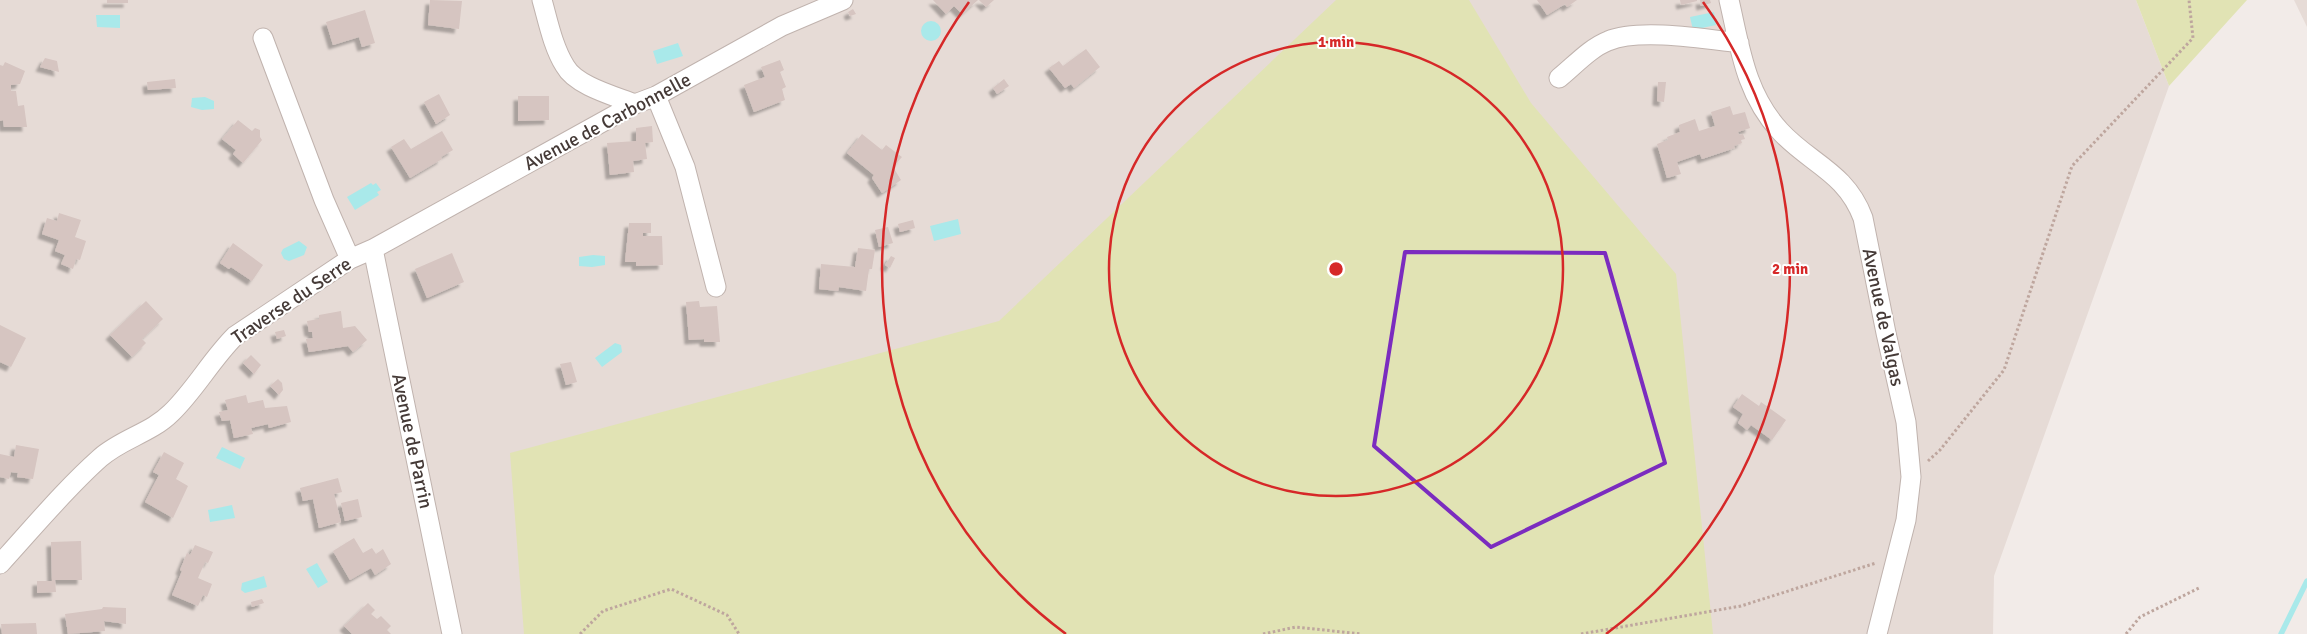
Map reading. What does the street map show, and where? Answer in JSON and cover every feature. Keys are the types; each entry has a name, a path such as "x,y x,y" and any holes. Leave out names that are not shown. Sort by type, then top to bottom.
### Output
{"street":[{"path":"542,0 565,67 579,79 596,89 635,104"},
{"name":"Avenue de Carbonnelle","path":"373,249 635,104 656,96 782,26 844,0"},
{"name":"Avenue de Valgas","path":"1729,0 1752,90 1778,129 1847,188 1857,200 1863,218 1906,422 1911,477 1906,520 1877,634"},
{"path":"1559,78 1608,41 1623,36 1653,35 1739,42"},
{"path":"263,38 324,200 350,259"},
{"path":"656,96 685,167 716,287"},
{"name":"Traverse du Serre","path":"0,564 100,458 115,447 157,424 171,413 220,350 234,336 350,259 373,249"},
{"name":"Avenue de Parrin","path":"373,249 452,634"}],"path":[{"path":"1911,477 1940,450 2004,370 2072,166 2193,38 2189,0"},
{"path":"1581,634 1741,606 1897,556"},
{"path":"2126,634 2140,617 2201,587"},
{"path":"580,634 603,611 671,589 727,615 739,634"},
{"path":"1263,634 1296,627 1361,634"}],"highlighted area":[{"path":"1405,252 1605,253 1665,463 1491,547 1374,446"}],"shaded area":[{"path":"0,0 2136,0 2169,86 1994,576 1993,634 0,634"},
{"path":"2294,0 2307,0 2307,27"}],"green space":[{"path":"1336,0 1469,0 1531,103 1676,274 1713,634 524,634 510,453 999,321"},
{"path":"2136,0 2247,0 2169,86"}],"water":[{"path":"1714,12 1716,25 1693,30 1690,17"},
{"path":"96,15 120,15 120,28 97,27"},
{"path":"927,21 935,21 941,27 941,35 935,41 927,41 921,35 921,27"},
{"path":"678,43 683,56 657,64 653,51"},
{"path":"205,97 214,101 214,109 202,110 191,107 192,98"},
{"path":"371,183 373,185 376,183 381,190 377,192 379,195 355,210 347,197"},
{"path":"958,219 961,234 934,241 930,226"},
{"path":"299,241 307,247 304,255 289,261 284,259 281,253 283,249"},
{"path":"605,256 605,265 579,266 579,257"},
{"path":"615,343 621,345 622,352 602,367 595,358"},
{"path":"222,447 245,458 240,469 216,458"},
{"path":"232,505 235,518 210,522 208,510"},
{"path":"317,563 328,582 318,588 306,569"},
{"path":"264,576 267,587 245,593 241,590 242,583"}],"building":[{"path":"107,0 128,0 128,3 107,3"},
{"path":"430,0 462,1 459,29 428,25"},
{"path":"933,0 978,0 962,14 954,6 946,14"},
{"path":"979,0 994,0 986,7"},
{"path":"1537,0 1577,0 1567,7 1565,4 1547,15"},
{"path":"1680,0 1697,0 1697,1 1681,5"},
{"path":"1700,0 1710,0 1711,3 1701,6"},
{"path":"853,9 856,14 850,16 848,12"},
{"path":"365,10 375,43 362,47 359,37 333,45 326,22"},
{"path":"1086,49 1100,67 1074,88 1071,84 1065,88 1049,68 1059,61 1063,66"},
{"path":"45,58 57,61 59,72 40,67"},
{"path":"780,60 784,70 780,72 786,87 782,89 785,100 754,112 744,85 765,77 761,67"},
{"path":"5,62 25,71 20,84 11,85 11,91 16,91 18,106 24,105 27,127 4,127 3,120 0,121 0,65 3,66"},
{"path":"175,79 176,88 148,90 147,82"},
{"path":"1004,79 1009,86 997,94 993,88"},
{"path":"1658,82 1666,82 1664,102 1657,101"},
{"path":"439,94 450,115 436,124 424,102"},
{"path":"518,96 549,96 549,120 518,121"},
{"path":"1730,106 1733,115 1745,112 1750,128 1738,132 1739,135 1743,134 1745,139 1741,140 1742,143 1734,146 1735,148 1702,159 1700,154 1677,162 1681,174 1667,178 1657,144 1668,140 1667,137 1680,132 1679,125 1695,119 1699,131 1715,126 1711,112"},
{"path":"238,120 252,131 255,128 260,130 262,140 243,163 233,154 236,150 222,139"},
{"path":"652,126 653,142 645,143 647,159 633,161 634,172 610,175 607,143 636,141 636,128"},
{"path":"442,131 453,150 441,157 442,159 410,178 391,147 404,139 411,149"},
{"path":"862,134 882,150 886,145 902,157 893,167 901,180 882,193 872,178 874,175 847,153"},
{"path":"59,213 81,220 75,237 86,241 80,260 76,259 73,269 61,264 65,255 55,251 59,240 42,234 47,218 57,221"},
{"path":"913,220 915,228 900,232 898,224"},
{"path":"629,223 651,223 651,233 643,233 643,236 662,236 663,265 636,266 636,262 625,262"},
{"path":"888,227 893,243 879,247 875,230"},
{"path":"233,243 263,265 252,281 231,267 229,269 220,263"},
{"path":"858,248 875,250 872,269 869,269 866,291 839,287 838,291 819,289 821,264 855,267"},
{"path":"452,253 464,282 427,298 415,269"},
{"path":"891,256 895,258 890,268 885,265"},
{"path":"146,301 163,319 142,339 146,343 132,357 110,335"},
{"path":"699,301 700,307 717,306 720,342 704,342 704,339 689,340 686,302"},
{"path":"341,311 343,328 355,326 367,340 353,352 348,346 309,352 306,339 313,338 312,332 309,332 307,321 319,319 319,315"},
{"path":"0,325 26,338 11,367 0,362"},
{"path":"284,330 286,336 277,339 275,332"},
{"path":"251,355 261,365 254,374 243,363"},
{"path":"571,362 577,382 566,385 560,364"},
{"path":"278,379 282,383 283,390 279,395 270,386"},
{"path":"1742,394 1759,406 1761,402 1786,420 1772,440 1751,425 1747,430 1738,423 1743,414 1733,407"},
{"path":"246,395 248,403 263,400 265,408 287,406 291,422 269,428 268,424 251,428 253,434 234,438 230,420 222,421 219,412 228,410 225,400"},
{"path":"16,445 39,449 33,479 17,477 18,473 11,472 9,479 0,477 0,454 14,457"},
{"path":"164,452 184,463 176,479 188,486 173,518 145,502 159,475 153,472"},
{"path":"338,478 342,492 334,494 341,522 319,528 313,499 303,501 300,488"},
{"path":"358,499 362,517 345,521 341,503"},
{"path":"354,538 363,553 372,548 376,554 383,549 391,564 375,575 371,568 350,580 333,551"},
{"path":"81,541 82,580 55,580 56,592 37,593 37,581 52,581 51,542"},
{"path":"195,545 213,552 208,563 205,562 198,578 212,584 207,597 203,595 198,606 172,595 187,553 190,555"},
{"path":"262,599 264,603 252,607 251,602"},
{"path":"368,603 375,610 371,614 377,619 381,616 391,626 387,630 391,634 352,634 344,626"},
{"path":"103,607 126,608 126,624 104,621 105,631 68,634 65,614 102,609"},
{"path":"36,623 37,634 2,634 1,624"}],"waterway":[{"path":"2281,634 2307,581"}]}
